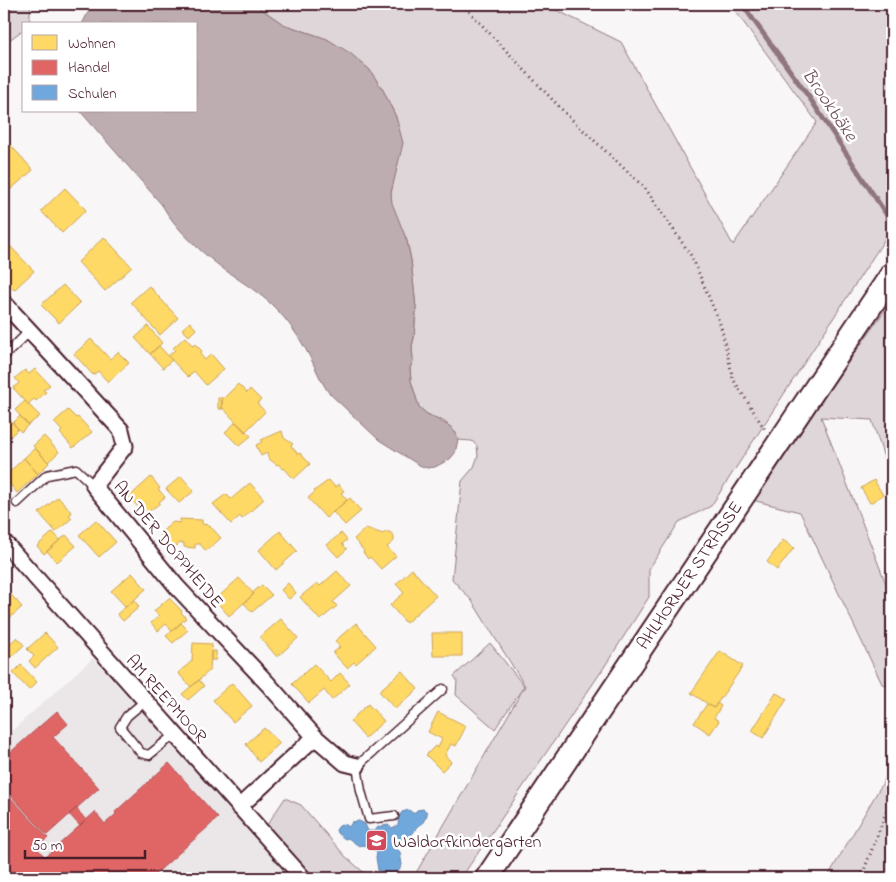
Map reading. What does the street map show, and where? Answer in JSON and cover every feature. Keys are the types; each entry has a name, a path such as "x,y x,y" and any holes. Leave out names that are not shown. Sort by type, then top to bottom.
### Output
{"street":[{"name":"AHLHORNER STRASSE","path":"487,878 892,274"},
{"name":"AN DER DOPPHEIDE","path":"4,302 121,430 125,446 94,486 177,587 268,684 315,738 345,763 357,766"},
{"name":"AM REEPMOOR","path":"4,542 303,878"},
{"path":"239,807 315,738"}],"lane":[{"path":"4,356 30,331"},
{"path":"16,503 47,475 76,469 94,486"},
{"path":"394,816 369,819 361,791 357,766 443,689"},
{"path":"145,701 127,716 120,727 141,753 149,755 175,734"}],"path":[{"path":"462,4 567,115 645,188 692,257 721,326 733,379 775,446"},
{"path":"861,878 892,797"}],"shaded area":[{"path":"4,4 31,4 29,22 22,22 22,30 4,44"},
{"path":"91,4 254,4 283,24 327,39 350,53 369,69 383,90 396,117 403,143 391,193 392,203 407,241 411,260 416,308 412,346 413,361 410,368 411,381 419,407 427,414 451,427 456,434 458,440 455,453 450,459 435,467 427,468 419,465 379,440 329,393 310,356 284,318 267,300 216,263 190,240 81,112 198,112 198,22 83,22"},
{"path":"254,4 544,4 621,42 733,245 817,122 730,4 892,4 892,228 711,506 679,522 649,569 649,597 601,672 461,878 413,878 525,686 472,601 452,579 462,481 474,467 478,456 477,446 472,441 458,440 456,433 445,422 427,414 419,407 411,381 410,368 413,361 412,346 416,308 407,241 391,203 391,193 398,161 396,117 383,90 369,69 327,39 283,24"},
{"path":"892,300 892,483 872,420 821,417 892,599 892,688 882,684 800,512 752,500"},
{"path":"490,643 524,686 495,729 456,695 457,680 454,676"},
{"path":"93,658 293,878 4,878 4,738"},
{"path":"892,767 892,878 827,878"},
{"path":"285,798 301,805 345,856 370,878 315,878 267,825"}],"building: Wohnen":[{"path":"7,141 33,170 10,190 4,184 4,144"},
{"path":"65,188 86,210 62,233 41,211"},
{"path":"104,237 132,267 105,291 78,262"},
{"path":"10,246 34,271 14,290 4,279 4,252"},
{"path":"63,285 80,303 59,323 41,305"},
{"path":"149,286 178,318 160,335 131,302"},
{"path":"190,322 196,329 189,336 182,329"},
{"path":"148,326 162,343 150,354 135,338"},
{"path":"185,337 193,346 195,344 202,351 200,354 205,360 211,354 224,369 206,385 194,371 188,377 168,356 175,350 173,348"},
{"path":"91,339 110,359 118,352 129,363 108,382 98,371 93,375 74,354"},
{"path":"159,346 172,360 163,368 150,354"},
{"path":"35,369 50,385 43,390 46,392 36,401 34,399 28,404 13,388 19,383 15,378 25,370 29,374"},
{"path":"238,384 247,393 250,389 261,400 257,403 265,412 245,432 222,409 222,398"},
{"path":"218,398 222,398 222,409 218,409"},
{"path":"25,401 40,416 28,425 15,410"},
{"path":"68,410 76,418 78,417 92,432 73,448 60,433 62,431 54,422"},
{"path":"20,416 28,425 21,432 13,423"},
{"path":"7,417 18,429 4,442 4,419"},
{"path":"236,422 251,436 239,446 225,432"},
{"path":"282,431 284,438 293,444 291,446 310,464 294,479 284,468 268,458 267,453 261,456 256,445 262,442 261,440"},
{"path":"44,436 59,452 48,462 33,446"},
{"path":"35,448 49,463 38,474 24,458"},
{"path":"24,458 38,474 17,493 4,477"},
{"path":"181,476 194,491 179,503 166,489"},
{"path":"151,477 165,497 147,513 129,497"},
{"path":"329,480 335,487 338,484 344,491 341,493 347,500 326,518 308,498"},
{"path":"874,480 883,495 870,503 861,488"},
{"path":"250,483 264,499 242,519 240,516 231,524 213,504 226,494 231,499"},
{"path":"58,497 72,513 69,515 72,518 56,532 39,513"},
{"path":"350,498 361,511 345,525 333,512"},
{"path":"180,519 202,520 202,524 209,525 221,538 206,551 200,544 195,544 195,548 184,547 184,543 180,543 173,549 159,534 173,522 180,523"},
{"path":"96,520 116,542 99,557 79,535"},
{"path":"366,528 383,534 390,532 394,536 394,541 387,547 396,556 381,569 370,557 368,559 354,539"},
{"path":"280,531 297,551 276,570 259,550"},
{"path":"53,532 60,540 44,554 37,546"},
{"path":"341,533 347,540 342,544 347,549 338,557 327,545"},
{"path":"66,535 76,546 57,562 47,551"},
{"path":"783,540 794,548 777,570 767,562"},
{"path":"412,569 436,596 406,623 390,605 404,593 396,584"},
{"path":"337,571 351,586 333,602 337,606 320,620 300,597 317,583 320,586"},
{"path":"132,573 146,589 126,607 111,591"},
{"path":"239,578 254,594 229,616 215,600"},
{"path":"288,583 296,593 289,599 281,590"},
{"path":"262,585 272,595 252,612 244,603"},
{"path":"4,589 22,607 4,623"},
{"path":"169,598 186,618 172,631 166,624 158,631 151,623 159,616 154,611"},
{"path":"134,600 139,607 123,621 117,614"},
{"path":"281,619 298,638 277,657 260,637"},
{"path":"181,623 188,630 173,643 166,636"},
{"path":"356,623 376,646 356,664 354,662 347,668 333,653 340,647 335,641"},
{"path":"45,633 58,647 35,668 29,661 34,656 27,649"},
{"path":"432,633 462,633 462,656 433,656"},
{"path":"17,637 24,645 10,658 4,652 4,649"},
{"path":"193,643 212,644 210,670 191,687 178,673 192,661"},
{"path":"211,651 216,651 216,660 211,660"},
{"path":"720,651 743,666 714,708 691,693"},
{"path":"314,664 331,682 340,673 350,684 332,700 324,690 309,703 292,684"},
{"path":"21,665 37,682 29,690 13,673"},
{"path":"402,671 418,689 395,709 379,691"},
{"path":"199,680 204,686 188,700 182,694"},
{"path":"232,683 252,706 233,722 213,700"},
{"path":"776,693 787,699 763,738 752,731"},
{"path":"717,703 721,706 714,718 719,721 710,734 694,723 707,704 714,708"},
{"path":"368,704 384,721 365,738 350,721"},
{"path":"438,712 466,726 456,746 451,744 445,755 451,762 442,771 426,755 435,746 438,748 442,739 428,732"},
{"path":"264,728 280,743 259,762 246,744"}],"building: Handel":[{"path":"57,711 68,724 53,737 99,788 47,835 4,788 4,758"},
{"path":"169,763 218,818 151,878 4,878 4,800 9,796 48,838 36,847 45,857 95,812 105,824 116,814 115,812"},
{"path":"76,808 86,820 80,826 69,814"}],"building: Schulen":[{"name":"Waldorfkindergarten","path":"423,809 427,812 427,815 422,824 399,843 397,849 400,852 402,865 396,875 388,877 378,870 377,853 373,849 363,845 359,846 348,838 345,839 336,830 339,826 345,824 349,827 352,822 359,821 365,824 368,831 375,831 378,827 388,825 392,828 398,825 402,812 409,810 414,814 417,810"}],"waterway":[{"name":"Brookbäke","path":"742,4 811,100 892,223"}],"place":[{"name":"Waldorfkindergarten","path":"377,841"}]}
